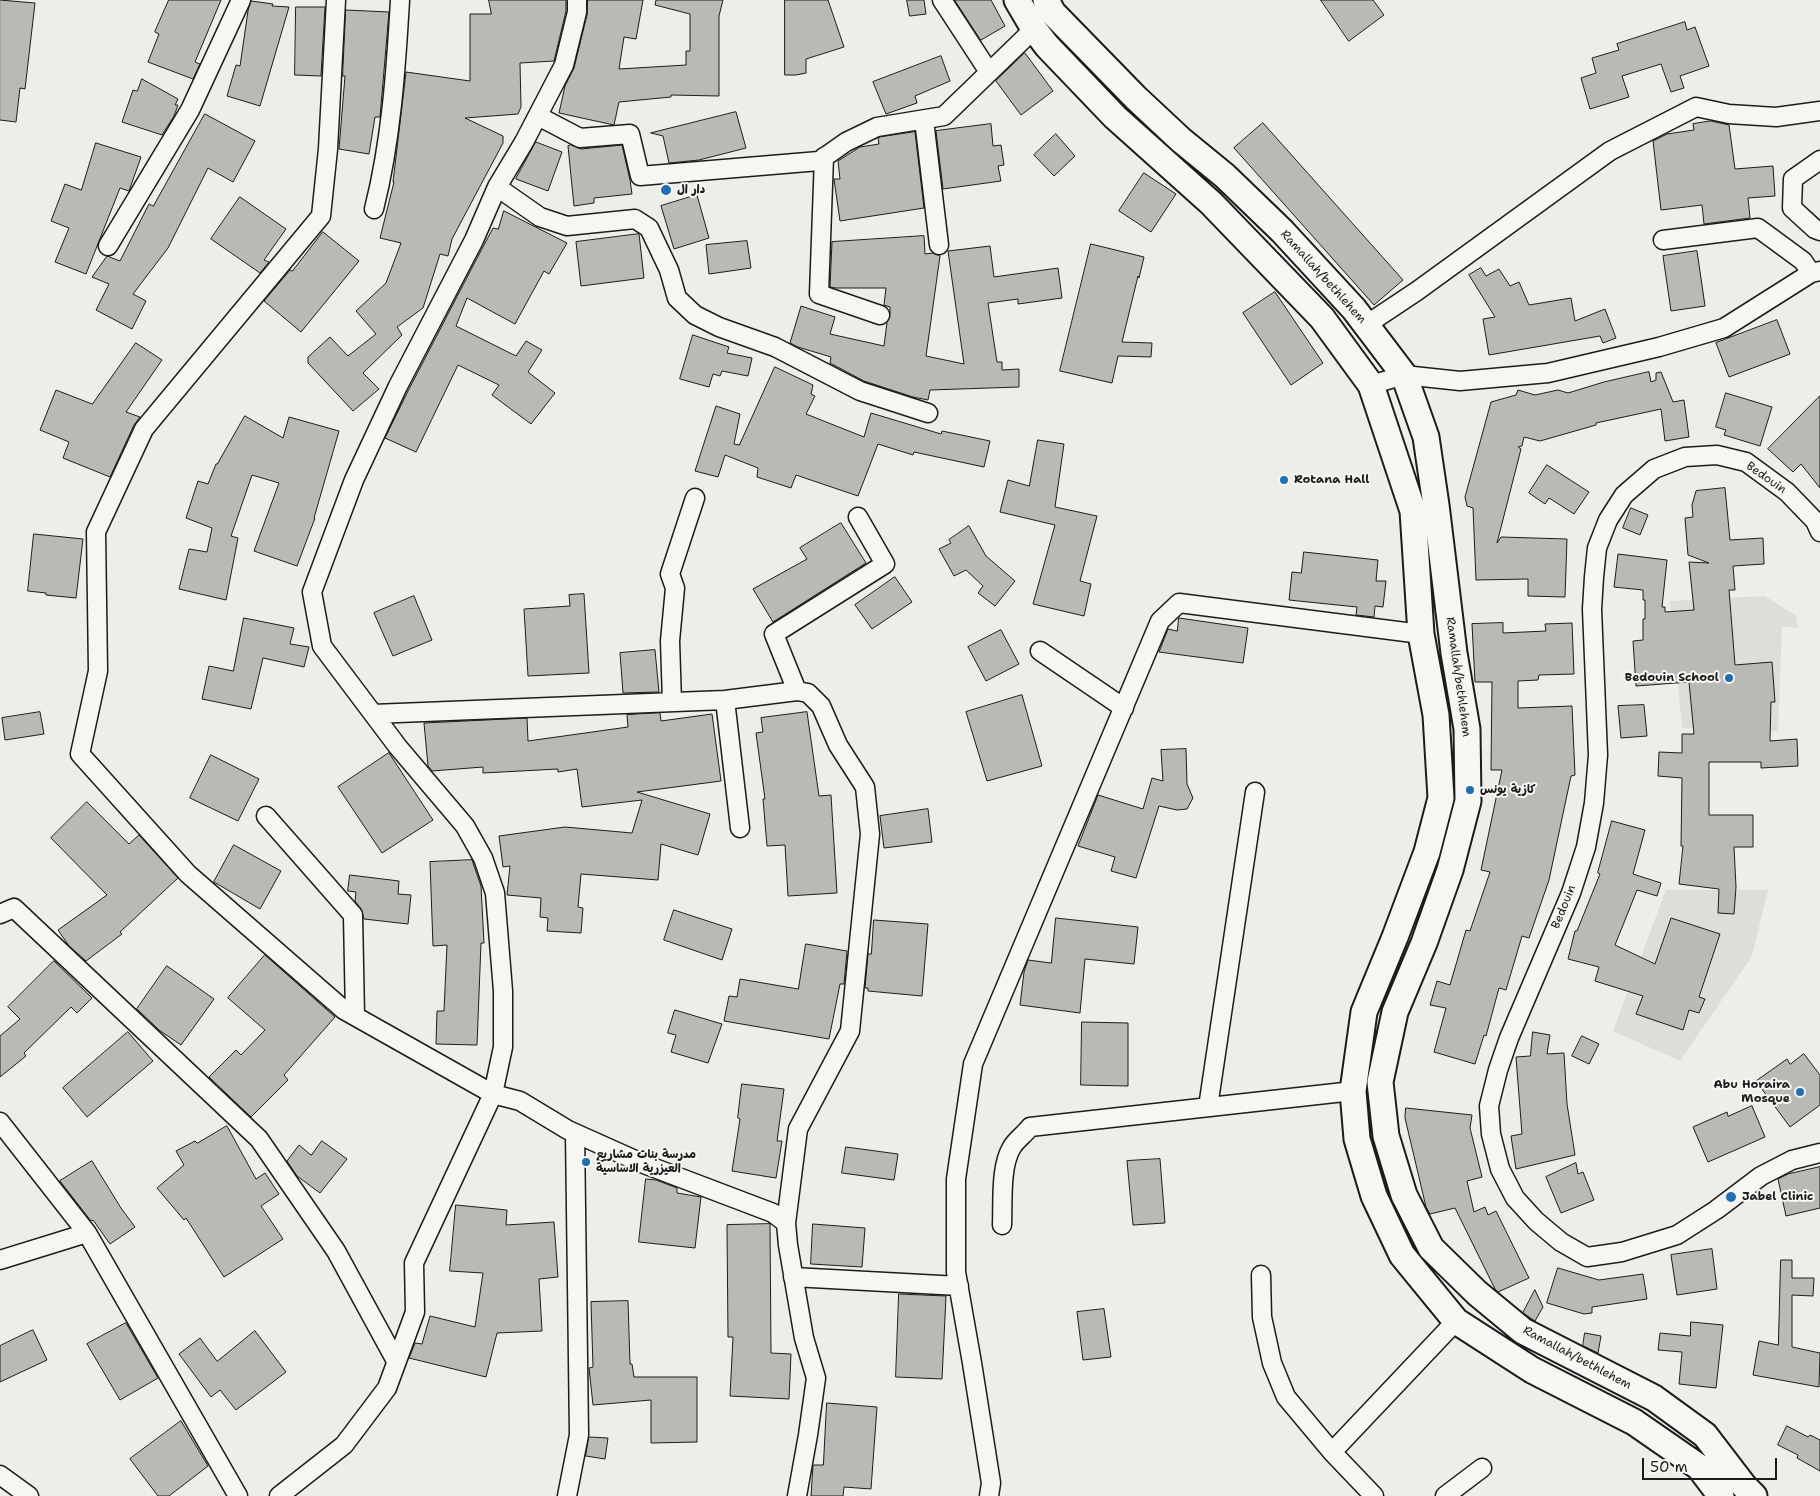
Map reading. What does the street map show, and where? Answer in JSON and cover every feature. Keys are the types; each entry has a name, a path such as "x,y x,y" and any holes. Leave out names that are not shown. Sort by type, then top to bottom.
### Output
{"main road":[{"path":"1017,0 1034,29 1047,46 1115,117 1211,203 1322,318 1371,385 1413,511 1422,634 1436,715 1441,798 1427,852 1364,1012 1352,1091 1357,1139 1374,1196 1402,1255 1456,1321 1532,1370 1634,1422 1699,1467 1722,1496"},
{"name":"Ramallah/bethlehem","path":"1046,0 1053,13 1135,97 1181,140 1225,176 1282,231 1354,309 1404,375 1426,437 1454,653 1467,729 1468,802 1450,870 1424,943 1395,1012 1380,1082 1386,1136 1404,1195 1431,1248 1477,1293 1523,1331 1654,1398 1705,1435 1744,1486 1754,1496"}],"street":[{"path":"108,246 190,110 240,0"},
{"path":"336,0 328,149 321,216 144,429 96,532 98,671 80,754 188,874 344,1010 493,1094 520,1101 574,1133 644,1164 773,1213 786,1223"},
{"path":"374,209 382,178 396,62 400,0"},
{"path":"279,1496 344,1445 387,1388 415,1312 414,1263 493,1094 503,1047 503,992 495,894 483,858 465,826 398,747 322,646 312,592 354,480 398,386 474,240 497,187 538,116 564,65 577,12 578,0"},
{"path":"942,0 989,72"},
{"path":"538,116 580,138 630,134 640,176 819,160 846,142 877,127 944,116 1034,29"},
{"path":"1366,325 1417,291 1610,151 1696,107 1729,114 1776,117 1820,111"},
{"path":"924,120 939,245"},
{"path":"824,157 819,294 880,315"},
{"path":"1820,160 1793,179 1792,208 1815,229 1820,231"},
{"path":"497,187 540,217 567,226 635,219 649,228 669,270 677,298 695,315 719,327 776,347 860,392 928,413"},
{"path":"1371,385 1404,375 1460,381 1548,374 1603,361 1724,328 1816,272 1758,228 1663,240"},
{"name":"Bedouin","path":"1820,532 1815,521 1787,492 1746,462 1718,455 1685,457 1654,469 1624,495 1608,520 1597,548 1594,577 1592,609 1598,755 1594,803 1586,847 1571,893 1509,1038 1498,1070 1489,1106 1491,1134 1500,1169 1515,1198 1536,1221 1561,1242 1587,1257 1622,1252 1677,1235 1716,1210 1761,1176 1792,1160 1820,1154"},
{"path":"672,702 670,641 675,588 670,574 695,498"},
{"path":"797,692 774,634 885,564 858,517"},
{"path":"989,1496 990,1483 956,1272 956,1179 974,1064 1160,621 1179,603 1422,634"},
{"path":"1040,651 1124,708"},
{"path":"373,714 725,700 797,692 808,693 821,706 838,745 864,787 870,834 850,1031 798,1129 786,1223 804,1338 816,1378 797,1496"},
{"path":"725,700 740,828"},
{"path":"1208,1107 1255,792"},
{"path":"266,816 352,915 355,1016"},
{"path":"0,914 14,908 259,1139 336,1251 396,1361"},
{"path":"1002,1225 1004,1176 1007,1160 1012,1147 1030,1127 1352,1091"},
{"path":"0,1122 87,1233 238,1496"},
{"path":"567,1496 579,1435 574,1133"},
{"path":"0,1260 87,1233"},
{"path":"1261,1275 1262,1317 1272,1363 1286,1397 1332,1452 1374,1496"},
{"path":"794,1277 958,1286"},
{"path":"1332,1452 1456,1321"},
{"path":"1445,1496 1482,1468"},
{"path":"0,1475 29,1496"}],"shaded area":[{"name":"Bedouin School","path":"1765,596 1796,616 1798,628 1782,626 1778,731 1682,728 1670,601"},
{"path":"1666,890 1768,890 1752,956 1680,1061 1613,1031"}],"building":[{"path":"0,0 35,3 25,89 20,88 16,122 0,120"},
{"path":"169,0 221,0 195,62 200,64 193,79 148,62 159,34 155,32"},
{"path":"489,0 566,0 566,11 554,61 520,63 521,107 518,114 465,118 503,136 503,143 452,239 448,256 440,254 423,308 397,327 402,335 363,373 379,389 353,411 308,363 308,357 330,337 348,356 376,334 356,311 386,283 401,243 380,238 394,182 406,72 470,81 470,14 491,14"},
{"path":"588,0 643,0 636,39 624,37 619,69 686,65 686,51 690,51 690,14 655,5 656,0 723,0 719,16 719,96 671,95 671,97 619,102 614,125 559,113 565,86 574,68 587,15"},
{"path":"785,0 828,0 844,47 806,59 806,73 785,75"},
{"path":"907,0 924,0 926,14 910,16"},
{"path":"955,0 991,0 1005,26 981,40"},
{"path":"1321,0 1373,0 1384,15 1349,41"},
{"path":"251,1 273,4 272,6 289,7 260,106 227,96 236,65 240,66"},
{"path":"296,7 325,7 321,76 295,75"},
{"path":"346,10 389,12 380,117 375,117 369,154 339,149 345,76 343,76"},
{"path":"1685,22 1687,30 1695,27 1709,66 1680,76 1684,88 1671,92 1661,64 1622,76 1629,97 1590,109 1581,78 1596,73 1592,58 1619,50 1617,44"},
{"path":"1025,53 1053,91 1021,115 996,81"},
{"path":"941,56 950,81 915,96 917,103 886,114 873,82"},
{"path":"142,79 178,99 175,105 178,105 174,116 162,135 122,122 133,90 137,91"},
{"path":"736,112 746,148 699,160 669,163 663,136 651,133"},
{"path":"205,114 255,141 233,182 208,168 168,248 133,294 146,301 132,329 96,310 109,284 92,277 107,256 120,261 149,204 153,206"},
{"path":"1711,121 1729,125 1735,169 1773,166 1775,196 1748,198 1750,218 1704,224 1702,205 1661,210 1653,141 1667,134 1694,130 1693,124"},
{"path":"1263,123 1403,280 1374,305 1234,148"},
{"path":"991,124 993,146 1001,145 1004,165 998,166 1001,181 943,189 936,131"},
{"path":"915,132 924,208 840,221 834,179 840,179 838,161 860,147 879,144 878,138 880,137"},
{"path":"1056,134 1075,156 1054,176 1034,155"},
{"path":"536,142 562,152 548,191 516,179"},
{"path":"96,143 141,157 129,191 120,188 86,274 55,262 69,228 51,221 65,184 81,190"},
{"path":"571,145 581,149 622,145 632,194 594,198 594,203 574,206 568,146"},
{"path":"1144,173 1176,194 1151,232 1119,211"},
{"path":"697,195 709,238 674,249 661,206"},
{"path":"240,197 286,229 264,260 269,262 260,273 211,239"},
{"path":"504,211 567,243 549,274 544,271 515,324 467,298 456,326 516,356 526,341 542,350 528,372 555,393 531,424 492,395 499,385 458,365 416,452 385,438 493,228 498,229"},
{"path":"323,232 359,261 301,332 264,301 290,270 292,271"},
{"path":"639,234 644,278 581,286 576,242"},
{"path":"924,236 925,254 933,253 940,256 926,356 964,364 948,251 990,246 994,277 1058,268 1062,298 1018,304 1018,299 988,303 997,362 1002,362 1002,370 1019,369 1019,387 930,390 928,400 864,381 830,363 831,357 790,343 801,306 835,317 830,334 884,346 890,313 890,307 884,305 886,288 830,287 832,242"},
{"path":"747,241 751,268 709,274 706,245"},
{"path":"1091,244 1144,257 1122,342 1152,343 1151,357 1118,356 1112,383 1060,371"},
{"path":"1697,251 1705,306 1671,311 1663,256"},
{"path":"1481,268 1486,276 1499,269 1510,286 1519,282 1529,305 1571,298 1575,321 1605,309 1616,338 1603,343 1600,336 1489,355 1483,319 1495,317 1469,275"},
{"path":"1275,292 1323,363 1291,385 1243,313"},
{"path":"1777,320 1790,354 1729,377 1716,343"},
{"path":"693,335 729,347 727,353 752,358 748,376 722,371 720,376 713,374 709,387 680,379"},
{"path":"136,343 162,360 126,412 140,417 134,425 110,477 63,458 69,442 40,430 56,390 92,404"},
{"path":"775,367 813,385 811,394 815,396 806,414 864,437 871,413 941,434 942,431 990,441 984,467 914,452 913,455 878,444 858,496 796,475 791,488 757,477 758,468 725,455 718,477 695,471 716,406 740,414 734,444 739,445"},
{"path":"1649,372 1651,382 1656,380 1656,373 1661,372 1673,402 1684,400 1689,437 1665,441 1661,409 1596,423 1596,425 1540,441 1524,437 1522,446 1518,447 1521,449 1497,543 1501,537 1567,539 1565,597 1528,596 1528,579 1476,580 1473,508 1467,506 1465,497 1491,402 1516,395 1518,390 1535,395 1558,390 1568,393 1604,382"},
{"path":"1726,393 1772,407 1760,446 1724,435 1726,430 1716,427"},
{"path":"1820,396 1820,488 1801,464 1793,472 1768,449"},
{"path":"245,416 283,438 289,417 339,431 315,518 297,566 254,551 279,483 252,475 231,536 238,538 226,600 179,589 189,549 207,552 212,528 186,518 198,481 208,484 216,464"},
{"path":"1038,440 1064,444 1055,507 1097,516 1080,581 1091,584 1084,616 1033,604 1055,525 1000,512 1008,480 1029,486"},
{"path":"1547,465 1589,492 1574,514 1549,498 1545,504 1529,493"},
{"path":"1725,488 1730,540 1763,538 1764,564 1733,566 1735,590 1729,590 1735,665 1772,662 1775,702 1771,702 1770,741 1797,739 1798,766 1761,768 1761,762 1709,762 1709,815 1753,815 1753,847 1734,847 1736,887 1734,914 1718,913 1719,889 1679,884 1683,846 1681,846 1682,778 1658,776 1659,752 1682,753 1682,734 1694,734 1689,682 1636,686 1633,641 1643,640 1645,600 1643,600 1643,590 1614,587 1618,554 1667,560 1662,607 1665,607 1665,612 1694,610 1689,562 1709,563 1688,555 1685,518 1693,517 1692,505 1696,491"},
{"path":"1631,508 1648,515 1640,535 1623,528"},
{"path":"841,523 866,563 773,622 753,589 807,559 800,548"},
{"path":"969,526 986,556 1015,581 995,606 978,593 983,586 966,570 954,576 939,549 951,543 949,540"},
{"path":"34,534 83,539 76,598 28,591"},
{"path":"1304,552 1378,560 1376,581 1386,581 1383,607 1375,606 1374,617 1356,615 1357,607 1289,600 1292,572 1301,573"},
{"path":"895,577 912,602 872,629 855,605"},
{"path":"584,594 589,673 528,676 524,609 570,606 569,595"},
{"path":"414,596 432,640 393,656 374,613"},
{"path":"244,618 294,628 290,644 309,647 304,667 263,658 251,709 202,699 209,666 233,671"},
{"path":"1179,618 1248,628 1243,663 1159,652 1168,629 1177,631"},
{"path":"1503,623 1503,633 1546,631 1545,624 1572,623 1574,674 1539,675 1538,680 1518,681 1518,708 1572,706 1575,775 1571,776 1549,880 1529,938 1522,936 1506,990 1499,988 1486,1036 1484,1035 1475,1064 1434,1052 1446,1008 1430,1005 1437,981 1450,985 1466,930 1470,931 1490,872 1481,870 1502,770 1491,770 1492,682 1475,682 1472,624"},
{"path":"1001,630 1019,664 986,681 968,647"},
{"path":"655,650 659,692 623,693 620,653"},
{"path":"1022,695 1042,766 987,781 966,712"},
{"path":"1644,705 1647,736 1621,738 1618,706"},
{"path":"40,712 44,734 5,740 2,718"},
{"path":"807,712 819,796 831,795 837,893 788,896 785,845 767,846 763,799 765,799 756,733 763,732 761,718"},
{"path":"660,713 661,721 712,714 721,781 637,792 710,814 698,855 661,844 658,880 581,874 578,907 583,908 581,933 547,931 548,918 540,917 541,898 507,895 510,866 503,867 499,836 565,827 632,833 642,800 582,807 577,769 558,772 558,769 483,773 483,767 432,771 428,766 424,723 527,718 528,741 628,727 627,715"},
{"path":"1186,749 1187,784 1193,798 1187,809 1177,810 1159,806 1136,878 1111,871 1115,857 1078,846 1098,795 1143,809 1152,778 1163,781 1161,750"},
{"path":"389,753 433,820 382,853 338,787"},
{"path":"211,755 259,779 238,821 190,798"},
{"path":"87,802 129,844 139,835 178,878 120,932 122,934 86,961 69,946 58,930 107,895 51,838"},
{"path":"928,809 932,842 884,848 880,816"},
{"path":"1612,821 1645,830 1633,874 1661,883 1657,896 1637,890 1615,945 1655,964 1671,918 1720,934 1699,997 1705,999 1699,1013 1689,1010 1683,1030 1636,1014 1643,996 1595,981 1599,967 1568,959 1575,931 1577,931 1600,874 1598,873"},
{"path":"234,845 281,871 260,909 214,882"},
{"path":"472,860 481,886 484,943 481,943 477,1045 436,1044 437,1011 444,1011 447,945 433,946 430,862"},
{"path":"350,875 399,881 398,894 411,895 408,924 364,919 361,909 355,901 356,892 348,891"},
{"path":"674,910 732,929 722,960 664,940"},
{"path":"1056,918 1138,927 1134,964 1085,959 1080,1013 1020,1005 1024,972 1028,960 1051,963"},
{"path":"874,920 928,924 922,996 868,991 868,988 865,988"},
{"path":"806,944 847,951 844,984 840,984 829,1039 724,1021 729,996 737,997 740,979 798,989"},
{"path":"265,955 335,1017 284,1075 288,1080 251,1117 209,1077 236,1050 241,1055 265,1030 228,998"},
{"path":"54,961 92,998 77,1013 71,1007 24,1053 26,1056 0,1077 0,1036 20,1019 8,1007"},
{"path":"167,966 214,999 181,1045 159,1030 137,1009"},
{"path":"675,1010 722,1024 708,1063 671,1052 676,1035 668,1033"},
{"path":"1082,1022 1128,1023 1128,1086 1081,1085"},
{"path":"128,1032 153,1061 87,1117 63,1088"},
{"path":"1533,1032 1550,1035 1547,1054 1564,1053 1567,1104 1575,1155 1516,1169 1511,1136 1522,1134 1516,1057 1530,1056"},
{"path":"1582,1036 1599,1044 1589,1064 1572,1056"},
{"path":"1804,1054 1820,1075 1820,1105 1790,1127 1756,1081 1787,1059 1790,1064"},
{"path":"742,1084 784,1089 777,1141 782,1141 776,1178 732,1171 740,1119 738,1118"},
{"path":"1752,1106 1765,1137 1708,1162 1693,1127 1727,1112 1728,1116"},
{"path":"1406,1108 1472,1115 1470,1128 1482,1177 1467,1181 1474,1212 1485,1207 1488,1215 1496,1211 1529,1278 1498,1292 1455,1208 1430,1214 1426,1207 1405,1118"},
{"path":"227,1126 256,1179 265,1173 279,1194 261,1206 283,1239 224,1277 186,1218 184,1220 157,1188 184,1165 176,1151 195,1141 197,1143"},
{"path":"322,1141 347,1159 320,1193 297,1176 287,1161 299,1145 311,1155"},
{"path":"846,1147 898,1154 894,1180 842,1173"},
{"path":"1160,1159 1165,1223 1133,1225 1127,1161"},
{"path":"92,1161 135,1227 110,1244 93,1220 91,1221 60,1181"},
{"path":"1576,1163 1578,1174 1583,1172 1594,1200 1561,1213 1546,1177"},
{"path":"1820,1167 1820,1208 1786,1216 1778,1179 1788,1174"},
{"path":"646,1179 656,1180 677,1188 677,1193 701,1197 695,1248 639,1242"},
{"path":"456,1205 507,1210 506,1225 554,1222 558,1277 539,1279 542,1331 497,1333 486,1377 409,1358 415,1343 422,1344 430,1316 475,1327 483,1273 450,1271"},
{"path":"770,1224 771,1353 791,1354 789,1399 730,1396 733,1337 728,1337 727,1225"},
{"path":"813,1224 865,1228 862,1267 811,1264"},
{"path":"1712,1249 1717,1289 1677,1295 1671,1255"},
{"path":"1781,1260 1792,1260 1792,1278 1814,1278 1813,1296 1792,1295 1792,1347 1820,1353 1819,1387 1753,1375 1759,1341 1778,1345"},
{"path":"1558,1268 1599,1280 1643,1274 1647,1299 1592,1307 1592,1313 1584,1314 1547,1303"},
{"path":"1535,1290 1543,1307 1535,1321 1523,1313"},
{"path":"899,1294 946,1296 942,1379 896,1377"},
{"path":"628,1301 630,1364 632,1364 634,1377 697,1377 697,1442 651,1443 651,1400 593,1405 589,1368 593,1367 591,1302"},
{"path":"1104,1309 1111,1357 1083,1360 1077,1312"},
{"path":"1691,1322 1723,1325 1716,1388 1679,1384 1682,1352 1658,1350 1660,1333 1690,1336"},
{"path":"126,1323 158,1378 120,1400 87,1344"},
{"path":"33,1330 47,1360 0,1382 0,1346"},
{"path":"255,1331 286,1372 236,1410 220,1390 211,1397 179,1354 200,1338 217,1361"},
{"path":"1585,1333 1601,1336 1598,1353 1583,1346"},
{"path":"827,1403 877,1407 871,1489 844,1487 843,1496 811,1496 813,1465 823,1465"},
{"path":"181,1421 208,1466 169,1496 158,1496 130,1459"},
{"path":"1787,1426 1808,1437 1810,1435 1820,1440 1820,1471 1797,1458 1798,1455 1778,1445"},
{"path":"589,1437 608,1438 605,1459 586,1456"}],"place":[{"name":"دار ال","path":"666,190"},
{"name":"Rotana Hall","path":"1284,480"},
{"name":"Bedouin School","path":"1729,678"},
{"name":"كازية يونس","path":"1470,790"},
{"name":"Abu Horaira Mosque","path":"1800,1092"},
{"name":"مدرسة بنات مشاريع العيزرية الاساسية","path":"586,1162"},
{"name":"Jabel Clinic","path":"1731,1197"}]}
